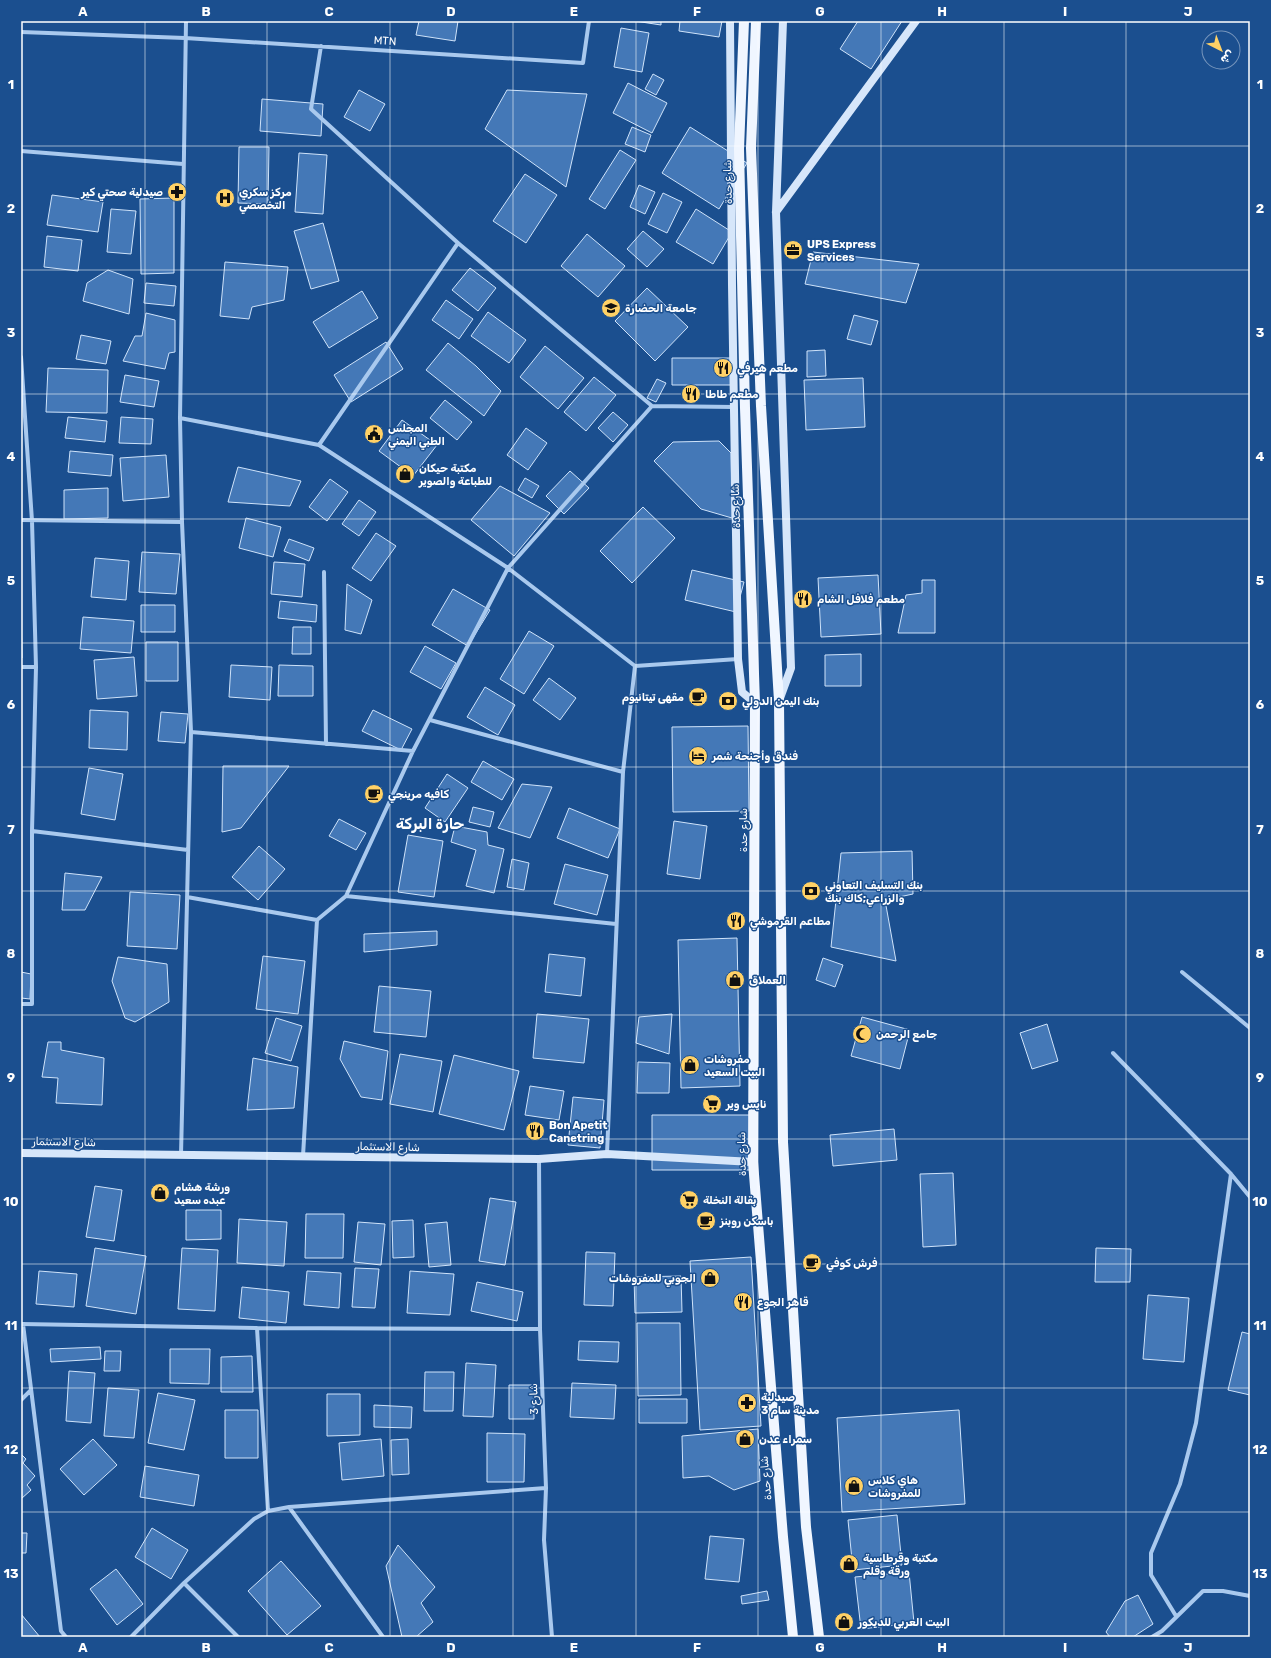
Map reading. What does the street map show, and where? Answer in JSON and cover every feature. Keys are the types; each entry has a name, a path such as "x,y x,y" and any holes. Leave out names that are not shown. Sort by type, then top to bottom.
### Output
{"main road":[{"name":"شارع حدة","path":"744,21 739,157 745,408 755,703 753,1162 783,1537 793,1637"},
{"path":"756,22 751,148 761,406 779,701 783,1142 806,1527 819,1637"}],"street":[{"path":"181,1155 191,732 182,522 180,418 186,21"},
{"name":"MTN","path":"21,32 185,38 583,64 589,21"},
{"path":"730,21 738,659 742,692 755,703"},
{"path":"779,701 791,668 776,212 783,21"},
{"path":"776,212 916,21"},
{"path":"321,46 311,109 458,243 652,406 734,407"},
{"path":"21,152 184,164"},
{"path":"319,445 458,243"},
{"path":"21,357 32,521 36,667 32,831 32,1004 21,1004"},
{"path":"303,1156 317,920 346,896 413,751 508,568 652,406"},
{"path":"180,418 319,445 508,568 634,666 738,659"},
{"path":"21,520 182,522"},
{"path":"324,572 326,744"},
{"path":"607,1154 623,772 634,666"},
{"path":"21,667 36,667"},
{"path":"430,720 623,772"},
{"path":"191,732 413,751"},
{"path":"32,831 188,850"},
{"path":"346,896 616,924"},
{"path":"187,897 317,920"},
{"path":"1182,972 1250,1028"},
{"path":"1113,1052 1231,1174 1250,1197"},
{"name":"شارع الاستثمار","path":"21,1153 539,1160 607,1154 753,1162"},
{"name":"شارع 3","path":"539,1160 540,1329 546,1488 544,1540 552,1637"},
{"path":"1176,1616 1151,1575 1151,1553 1180,1484 1196,1423 1231,1174"},
{"path":"66,1637 60,1631 22,1324 257,1328 540,1329"},
{"path":"257,1328 268,1511"},
{"path":"21,1400 31,1390"},
{"path":"131,1637 184,1583 254,1519 268,1511 290,1507 546,1488"},
{"path":"290,1507 383,1637"},
{"path":"184,1583 238,1637"},
{"path":"1152,1637 1162,1631 1203,1591 1223,1591 1250,1596"}],"building":[{"path":"419,21 458,21 455,41 416,35"},
{"path":"635,21 661,21 661,25"},
{"path":"680,21 722,21 719,37 679,31"},
{"path":"858,21 902,21 871,69 840,49"},
{"path":"621,28 649,33 642,72 614,67"},
{"path":"653,74 664,80 656,95 645,89"},
{"path":"628,83 667,103 652,133 613,113"},
{"path":"359,90 385,104 370,131 344,117"},
{"path":"507,90 587,94 566,187 485,129"},
{"path":"262,99 323,104 321,136 260,131"},
{"path":"632,127 651,135 645,152 625,144"},
{"path":"690,127 747,163 719,209 662,173"},
{"path":"239,147 269,147 268,204 238,203"},
{"path":"620,150 636,160 605,209 589,199"},
{"path":"299,153 327,155 323,214 295,212"},
{"path":"525,174 557,195 526,243 493,221"},
{"path":"639,185 655,192 645,214 630,207"},
{"path":"663,193 682,202 667,233 648,224"},
{"path":"52,195 103,202 98,232 47,225"},
{"path":"174,198 174,273 141,274 140,199"},
{"path":"111,209 136,211 131,254 107,252"},
{"path":"696,209 732,232 713,264 676,242"},
{"path":"323,223 339,281 311,289 294,231"},
{"path":"643,231 664,249 647,267 627,249"},
{"path":"587,234 625,266 598,297 561,266"},
{"path":"47,236 82,240 78,271 44,267"},
{"path":"813,252 919,264 906,303 805,284"},
{"path":"225,262 288,267 284,300 252,307 249,319 220,316"},
{"path":"470,268 496,288 478,311 452,290"},
{"path":"108,270 133,279 129,314 83,301 87,283"},
{"path":"146,283 176,286 174,306 144,303"},
{"path":"647,288 688,327 655,361 615,321"},
{"path":"362,291 378,318 329,348 313,322"},
{"path":"446,300 473,319 459,339 432,320"},
{"path":"488,312 526,340 509,363 471,336"},
{"path":"146,313 175,320 175,352 169,353 165,369 123,361 135,336 142,336"},
{"path":"854,315 878,321 871,345 847,339"},
{"path":"81,335 111,341 106,364 76,359"},
{"path":"386,342 403,369 351,402 334,375"},
{"path":"448,343 476,366 501,391 484,416 426,370"},
{"path":"545,346 584,378 558,409 520,377"},
{"path":"825,350 826,376 807,377 807,351"},
{"path":"672,358 731,358 731,385 672,385"},
{"path":"48,368 108,370 107,413 46,412"},
{"path":"125,375 159,381 154,407 120,402"},
{"path":"594,377 616,395 586,431 564,412"},
{"path":"863,378 865,427 806,430 804,380"},
{"path":"657,379 666,383 656,402 647,398"},
{"path":"445,400 472,422 457,440 430,418"},
{"path":"613,412 628,425 613,442 598,428"},
{"path":"68,417 107,421 105,442 65,438"},
{"path":"121,417 153,419 151,444 119,443"},
{"path":"402,420 437,445 413,476 379,451"},
{"path":"526,428 547,443 528,470 507,455"},
{"path":"719,441 731,453 732,518 701,509 654,461 673,442"},
{"path":"70,451 113,455 111,476 68,472"},
{"path":"166,455 169,497 123,501 120,458"},
{"path":"238,467 301,481 290,506 228,502"},
{"path":"570,471 589,488 564,514 546,496"},
{"path":"525,478 539,486 532,498 518,490"},
{"path":"330,479 348,492 327,521 309,507"},
{"path":"500,486 550,513 514,556 471,520"},
{"path":"108,488 108,518 64,519 64,490"},
{"path":"359,500 376,512 359,536 342,524"},
{"path":"643,507 675,538 632,583 600,551"},
{"path":"246,518 281,527 273,557 239,548"},
{"path":"376,533 396,546 371,581 352,568"},
{"path":"289,539 314,548 309,561 284,551"},
{"path":"142,552 180,554 176,594 139,592"},
{"path":"95,558 129,561 126,600 91,597"},
{"path":"274,562 305,564 302,597 271,594"},
{"path":"692,570 744,582 736,612 685,600"},
{"path":"878,575 881,634 821,637 818,578"},
{"path":"922,580 935,580 935,633 898,633 906,595 922,593"},
{"path":"347,584 372,600 361,634 345,630"},
{"path":"453,589 490,610 468,646 432,625"},
{"path":"280,601 317,605 316,622 278,618"},
{"path":"141,605 175,605 175,632 141,632"},
{"path":"21,614 22,658 21,658"},
{"path":"83,617 134,621 131,653 80,649"},
{"path":"293,627 311,627 311,654 292,654"},
{"path":"529,631 554,646 524,694 500,679"},
{"path":"146,642 178,642 178,681 146,681"},
{"path":"425,646 456,663 441,689 410,672"},
{"path":"861,654 861,686 825,686 825,655"},
{"path":"134,657 137,696 97,699 94,660"},
{"path":"231,665 272,667 270,700 229,697"},
{"path":"279,665 313,666 313,696 278,696"},
{"path":"549,678 576,698 560,720 533,700"},
{"path":"485,687 515,705 498,735 467,717"},
{"path":"90,710 128,712 127,750 89,748"},
{"path":"373,710 412,729 401,750 362,731"},
{"path":"161,712 188,714 185,743 158,741"},
{"path":"748,726 749,811 673,812 672,727"},
{"path":"483,761 514,779 502,800 471,782"},
{"path":"223,766 289,766 241,828 222,832"},
{"path":"89,768 123,774 115,820 81,814"},
{"path":"447,774 468,788 445,822 425,808"},
{"path":"522,784 552,787 530,838 498,828"},
{"path":"473,807 494,812 490,827 469,822"},
{"path":"569,808 620,829 608,858 557,838"},
{"path":"339,819 366,833 356,850 329,836"},
{"path":"674,821 707,826 700,879 667,874"},
{"path":"455,826 487,832 488,845 504,849 494,893 466,886 476,850 451,842"},
{"path":"408,835 443,841 434,897 398,892"},
{"path":"259,846 285,869 258,900 232,877"},
{"path":"912,851 913,894 885,900 896,961 831,947 841,853"},
{"path":"512,859 529,863 524,890 507,887"},
{"path":"565,864 608,875 597,915 554,904"},
{"path":"65,873 102,877 85,910 62,910"},
{"path":"130,892 180,895 177,949 127,946"},
{"path":"437,931 437,945 364,952 364,934"},
{"path":"737,938 740,1086 681,1088 678,940"},
{"path":"549,954 585,958 581,996 545,992"},
{"path":"263,956 305,961 298,1014 256,1009"},
{"path":"118,957 167,964 169,1002 135,1022 125,1018 112,981"},
{"path":"823,958 843,965 835,987 816,980"},
{"path":"21,972 31,974 30,999 21,998"},
{"path":"379,986 431,991 426,1037 374,1032"},
{"path":"537,1014 589,1019 584,1063 533,1058"},
{"path":"672,1014 669,1054 636,1043 639,1017"},
{"path":"862,1017 910,1030 900,1069 851,1056"},
{"path":"276,1018 302,1026 291,1061 265,1053"},
{"path":"1047,1024 1058,1061 1032,1069 1020,1033"},
{"path":"344,1041 388,1051 382,1100 361,1097 340,1059"},
{"path":"48,1042 61,1042 61,1050 104,1058 102,1105 56,1103 58,1078 42,1077"},
{"path":"400,1054 442,1061 433,1112 390,1104"},
{"path":"454,1055 519,1071 504,1130 439,1114"},
{"path":"253,1058 298,1067 294,1108 247,1110"},
{"path":"638,1062 670,1063 669,1093 637,1093"},
{"path":"530,1086 564,1091 559,1120 525,1115"},
{"path":"573,1097 604,1100 600,1148 568,1145"},
{"path":"652,1115 751,1115 751,1170 652,1170"},
{"path":"894,1129 897,1160 833,1166 830,1135"},
{"path":"953,1173 956,1245 923,1247 920,1174"},
{"path":"95,1186 122,1190 114,1241 86,1237"},
{"path":"490,1198 516,1202 505,1265 479,1261"},
{"path":"186,1210 221,1210 221,1239 186,1240"},
{"path":"306,1214 344,1214 343,1258 305,1258"},
{"path":"239,1219 287,1222 284,1266 237,1263"},
{"path":"413,1220 414,1257 393,1258 392,1221"},
{"path":"358,1222 385,1224 381,1265 354,1262"},
{"path":"447,1222 451,1265 429,1267 425,1224"},
{"path":"95,1248 146,1256 136,1314 86,1306"},
{"path":"182,1248 218,1250 215,1311 178,1309"},
{"path":"1096,1248 1131,1249 1130,1282 1095,1282"},
{"path":"586,1252 615,1253 613,1306 584,1305"},
{"path":"751,1257 761,1426 700,1430 690,1261"},
{"path":"355,1268 379,1269 375,1308 352,1307"},
{"path":"39,1271 77,1274 74,1307 36,1304"},
{"path":"307,1271 341,1273 339,1308 304,1305"},
{"path":"410,1271 454,1274 450,1315 407,1313"},
{"path":"681,1276 682,1312 635,1313 634,1277"},
{"path":"477,1282 523,1292 517,1321 471,1311"},
{"path":"242,1287 289,1292 286,1323 239,1318"},
{"path":"1148,1295 1189,1298 1184,1362 1143,1359"},
{"path":"637,1323 680,1323 681,1395 638,1396"},
{"path":"1242,1332 1250,1334 1250,1395 1228,1390"},
{"path":"579,1341 619,1342 618,1362 578,1360"},
{"path":"100,1347 101,1359 51,1362 50,1349"},
{"path":"170,1349 210,1349 209,1384 170,1383"},
{"path":"105,1351 121,1351 120,1371 104,1371"},
{"path":"252,1356 253,1392 221,1392 221,1357"},
{"path":"466,1363 496,1365 493,1417 463,1416"},
{"path":"69,1371 95,1373 91,1423 66,1421"},
{"path":"425,1372 454,1372 453,1411 424,1411"},
{"path":"572,1383 616,1385 614,1419 570,1417"},
{"path":"509,1385 534,1385 534,1419 509,1419"},
{"path":"108,1388 139,1390 134,1438 104,1436"},
{"path":"158,1393 195,1400 184,1450 148,1443"},
{"path":"327,1394 360,1394 360,1435 327,1436"},
{"path":"639,1399 687,1399 687,1423 639,1423"},
{"path":"374,1405 412,1407 411,1428 374,1427"},
{"path":"225,1410 258,1410 258,1458 225,1458"},
{"path":"959,1410 965,1504 842,1512 837,1418"},
{"path":"758,1429 760,1481 734,1490 709,1476 683,1478 682,1436"},
{"path":"487,1433 525,1434 524,1482 487,1482"},
{"path":"93,1439 117,1465 84,1495 60,1469"},
{"path":"381,1439 384,1476 342,1480 339,1443"},
{"path":"408,1439 409,1474 392,1475 391,1440"},
{"path":"21,1454 26,1459 23,1463 35,1476 27,1485 31,1490 21,1499"},
{"path":"145,1466 199,1475 194,1506 140,1497"},
{"path":"897,1515 902,1565 853,1570 848,1520"},
{"path":"152,1528 188,1550 171,1579 135,1557"},
{"path":"21,1533 27,1533 26,1553 21,1553"},
{"path":"710,1536 744,1539 739,1582 705,1579"},
{"path":"398,1545 435,1587 421,1603 433,1622 416,1637 402,1637 386,1566"},
{"path":"281,1561 321,1606 287,1635 248,1591"},
{"path":"116,1569 143,1604 117,1625 90,1589"},
{"path":"909,1572 914,1623 861,1629 855,1577"},
{"path":"767,1591 769,1600 742,1604 741,1596"},
{"path":"1138,1595 1153,1624 1133,1637 1110,1637 1106,1632 1125,1601"},
{"path":"21,1614 40,1637 21,1637"}],"place":[{"name":"صيدلية صحتي كير","path":"177,192"},
{"name":"مركز سكري التخصصي","path":"225,198"},
{"name":"UPS Express Services","path":"793,250"},
{"name":"جامعة الحضارة","path":"611,308"},
{"name":"مطعم هيرفي","path":"723,368"},
{"name":"مطعم طاطا","path":"691,394"},
{"name":"المجلس الطبي اليمني","path":"374,434"},
{"name":"مكتبة حيكان للطباعة والصوير","path":"405,474"},
{"name":"مطعم فلافل الشام","path":"803,599"},
{"name":"مقهى تيتانيوم","path":"698,697"},
{"name":"بنك اليمن الدولي","path":"728,701"},
{"name":"فندق وأجنحة شمر","path":"698,756"},
{"name":"كافيه مرينجي","path":"374,794"},
{"name":"بنك التسليف التعاوني والزراعي;كاك بنك","path":"811,891"},
{"name":"مطاعم القرموشي","path":"736,921"},
{"name":"العملاق","path":"735,980"},
{"name":"جامع الرحمن","path":"862,1034"},
{"name":"مفروشات البيت السعيد","path":"690,1065"},
{"name":"نايس وير","path":"712,1104"},
{"name":"Bon Apetit Canetring","path":"535,1131"},
{"name":"ورشة هشام عبده سعيد","path":"160,1193"},
{"name":"بقالة النخلة","path":"689,1200"},
{"name":"باسكن روبنز","path":"706,1221"},
{"name":"فرش كوفي","path":"812,1263"},
{"name":"الجوبي للمفروشات","path":"710,1278"},
{"name":"قاهر الجوع","path":"743,1302"},
{"name":"صيدلية مدينة سام 3","path":"747,1403"},
{"name":"سمراء عدن","path":"745,1439"},
{"name":"هاي كلاس للمفروشات","path":"854,1486"},
{"name":"مكتبة وقرطاسية ورقة وقلم","path":"849,1564"},
{"name":"البيت العربي للديكور","path":"844,1622"}],"district":[{"name":"حارة البركة","path":"430,824"}]}
